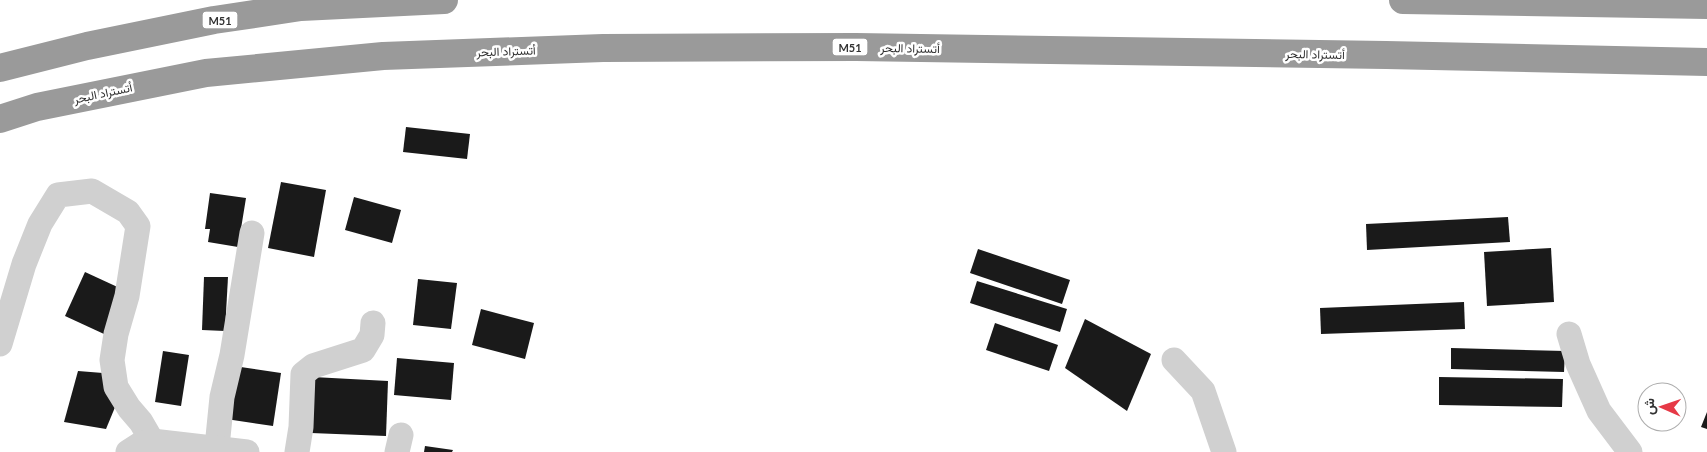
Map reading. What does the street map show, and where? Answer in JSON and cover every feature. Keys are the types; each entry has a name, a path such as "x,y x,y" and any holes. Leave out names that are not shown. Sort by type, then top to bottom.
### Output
{"highway":[{"name":"M51","path":"0,68 86,46 253,14 301,7 444,0"},
{"path":"1403,0 1707,4"},
{"name":"أتستراد البحر","path":"0,119 37,107 206,73 383,56 603,48 886,48 1395,55 1707,62"}],"street":[{"path":"0,344 24,264 40,224 58,195 92,192 128,212 138,226 127,296 116,334 112,360 116,387 152,441"},
{"path":"217,447 222,397 232,355 252,232"},
{"path":"297,452 301,426 303,374 313,366 364,350 372,335 373,323"},
{"path":"1569,334 1578,364 1599,411 1630,452"},
{"path":"1174,360 1203,391 1224,452"},
{"path":"128,452 142,443 152,441 217,447 247,452"}],"building":[{"path":"406,127 470,134 467,159 403,152"},
{"path":"281,182 326,190 314,257 268,248"},
{"path":"210,193 246,198 238,247 208,242 210,229 205,229"},
{"path":"354,197 401,210 392,243 345,230"},
{"path":"1508,217 1510,242 1367,250 1366,224"},
{"path":"1551,248 1554,302 1487,306 1484,252"},
{"path":"978,249 1070,280 1062,304 970,273"},
{"path":"85,272 124,290 104,334 65,316"},
{"path":"204,277 228,277 225,331 202,330"},
{"path":"418,279 457,283 451,329 413,325"},
{"path":"977,281 1067,309 1060,332 970,303"},
{"path":"1464,302 1465,329 1321,334 1320,308"},
{"path":"481,309 534,323 525,359 472,345"},
{"path":"1085,319 1151,354 1127,411 1065,368"},
{"path":"995,323 1058,345 1049,371 986,350"},
{"path":"1451,348 1565,351 1564,372 1451,369"},
{"path":"163,351 189,355 181,406 155,402"},
{"path":"397,358 454,363 451,400 394,395"},
{"path":"234,366 281,373 273,426 226,419"},
{"path":"78,371 103,373 118,400 106,429 64,422"},
{"path":"313,377 388,381 386,436 311,433"},
{"path":"1439,377 1563,379 1562,407 1439,405"},
{"path":"1707,412 1707,429 1701,427"},
{"path":"425,446 453,450 452,452 424,452"}]}
